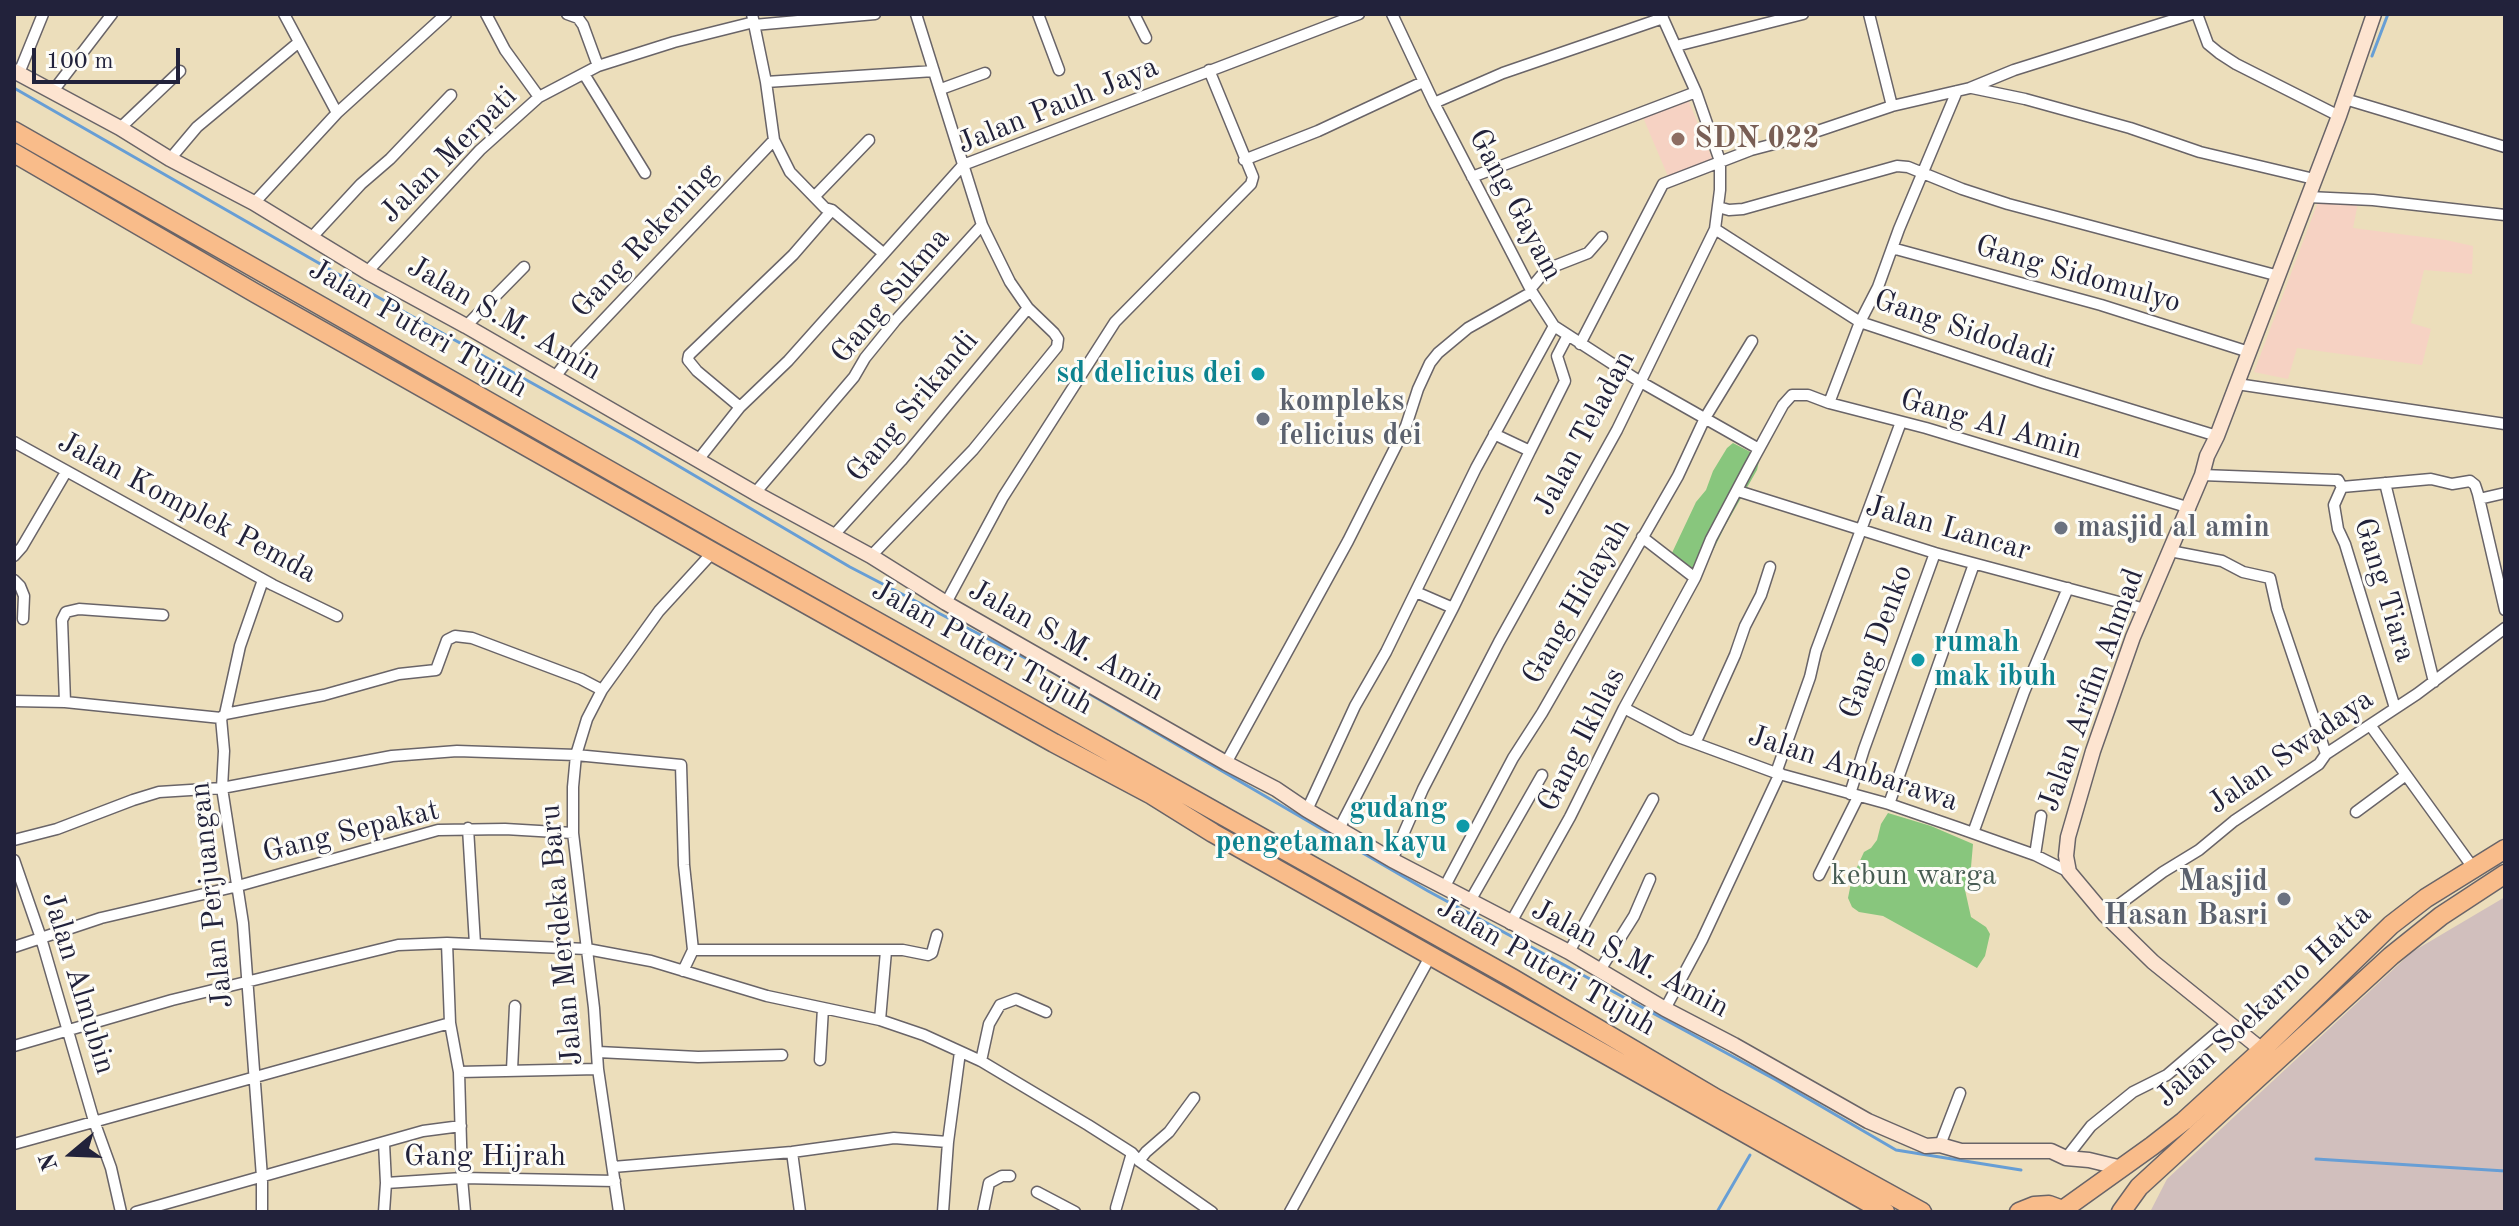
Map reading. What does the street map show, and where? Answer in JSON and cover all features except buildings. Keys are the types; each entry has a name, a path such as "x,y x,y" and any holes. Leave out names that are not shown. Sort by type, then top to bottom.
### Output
{"highway":[{"name":"Jalan Puteri Tujuh","path":"14,131 723,535 1486,963 1741,1113 1922,1212"},
{"name":"Jalan Puteri Tujuh","path":"14,153 713,552 1152,795 1213,833 1885,1212"},
{"path":"299,316 309,299"},
{"name":"Jalan Soekarno Hatta","path":"2066,1210 2184,1121 2391,925 2426,898 2505,849"},
{"name":"Jalan Soekarno Hatta","path":"2121,1212 2139,1187 2391,956 2441,916 2505,874"},
{"path":"2019,1212 2034,1206 2049,1205 2066,1210"}],"street":[{"path":"16,72 43,14"},
{"path":"53,91 112,14"},
{"path":"284,14 337,113"},
{"path":"254,203 337,113 446,14"},
{"path":"486,14 505,50 539,97"},
{"path":"567,14 578,18 583,25 598,66"},
{"name":"Jalan Merpati","path":"367,272 480,150 539,97 598,66 753,20 875,14"},
{"name":"Gang Sukma","path":"755,493 854,377 895,321 982,225 916,14"},
{"path":"1038,14 1059,70"},
{"path":"1134,14 1146,38"},
{"name":"Jalan Pauh Jaya","path":"698,460 740,407 788,361 963,165 1359,14"},
{"name":"Gang Gayam","path":"1392,14 1472,177 1554,326 1639,381 1759,449"},
{"path":"1676,46 1803,14"},
{"path":"1869,14 1892,106"},
{"path":"1580,344 1663,184 1720,161 1892,106 1970,88 2014,70 2194,14 2208,44 2219,53 2339,116"},
{"name":"Jalan Arifin Ahmad","path":"2069,872 2066,856 2075,807 2117,681 2190,508 2207,456 2339,116 2374,14"},
{"path":"1434,103 1503,73 1662,16"},
{"name":"Jalan Teladan","path":"1392,860 1423,789 1492,655 1617,430 1715,229 1720,161 1696,92 1662,16"},
{"path":"753,20 774,140 790,172 825,208 832,210 883,253"},
{"path":"170,159 197,127 299,42"},
{"path":"946,603 1003,497 1115,322 1251,184 1253,177 1209,70"},
{"path":"120,128 180,71"},
{"path":"766,82 934,71"},
{"name":"Jalan S.M. Amin","path":"16,72 254,203 367,272 871,556 946,603 1276,789 1392,860 1569,952 1868,1121 1926,1146 1940,1145 1961,1151 2051,1151 2066,1158 2122,1168"},
{"path":"941,89 985,73"},
{"path":"584,74 645,173"},
{"path":"1244,160 1318,131 1423,82"},
{"path":"1970,88 2025,99 2130,128 2200,152 2314,179"},
{"path":"1829,403 1957,91"},
{"path":"1472,177 1696,92"},
{"path":"312,237 451,95"},
{"path":"2345,99 2505,147"},
{"name":"Gang Rekening","path":"555,377 577,348 774,140"},
{"path":"815,196 869,140"},
{"path":"1718,207 1743,209 1897,166 1908,167 2008,204 2279,276"},
{"path":"2308,197 2373,200 2505,215"},
{"path":"740,407 697,371 688,360 689,355 793,255 832,210"},
{"path":"871,556 973,450 1057,347 1058,339 1054,333 1028,308 1010,282 982,225"},
{"name":"Gang Sidodadi","path":"1715,229 1860,322 2029,379 2217,436"},
{"path":"1226,763 1354,529 1406,426 1430,363 1468,328 1532,290 1547,269 1588,253 1602,237"},
{"name":"Gang Sidomulyo","path":"1892,248 2101,305 2249,352"},
{"path":"466,326 524,267"},
{"name":"Gang Srikandi","path":"833,536 901,461 1028,308"},
{"path":"1307,810 1355,706 1386,652 1494,434 1554,326"},
{"path":"1339,829 1565,381 1557,356 1568,335"},
{"name":"Gang Hidayah","path":"1444,888 1513,758 1678,476 1705,418 1752,341"},
{"path":"2237,384 2505,424"},
{"name":"Gang Al Amin","path":"1783,405 1792,395 1808,395 2190,508"},
{"name":"Gang Ikhlas","path":"1510,924 1570,817 1624,708 1695,578 1711,539 1783,405"},
{"path":"1665,1009 1702,940 1778,773 1816,651 1901,422"},
{"path":"1494,434 1530,451"},
{"name":"Jalan Komplek Pemda","path":"14,442 263,580 337,616"},
{"path":"14,556 66,472"},
{"path":"2202,475 2338,480 2342,487 2431,479 2452,484 2470,481 2475,485 2479,499 2505,610"},
{"path":"2385,483 2434,682"},
{"name":"Gang Tiara","path":"2342,487 2334,505 2338,529 2395,708"},
{"name":"Jalan Lancar","path":"1738,491 1935,553 2145,609"},
{"path":"2479,499 2505,493"},
{"path":"1642,537 1695,578"},
{"path":"2170,551 2222,561 2243,572 2270,578 2277,609 2326,754"},
{"name":"Jalan Merdeka Baru","path":"619,1212 598,1069 573,833 576,755 587,719 602,690 659,611 713,552"},
{"name":"Gang Denko","path":"1819,875 1854,796 1864,749 1935,553"},
{"path":"1889,804 1974,564"},
{"path":"1693,742 1735,655 1770,567"},
{"path":"14,580 24,596 23,619"},
{"name":"Jalan Perjuangan","path":"262,1212 262,1177 238,886 222,788 223,716 240,646 263,580"},
{"path":"1973,833 2019,706 2068,588"},
{"path":"1416,592 1453,608"},
{"path":"65,702 62,620 66,612 79,609 163,615"},
{"name":"Jalan Swadaya","path":"2105,915 2199,850 2234,821 2319,764 2326,754 2434,682 2505,628"},
{"path":"14,701 65,702 223,716 324,695 399,674 436,670 447,640 455,636 485,642 602,690"},
{"name":"Jalan Ambarawa","path":"1624,708 1693,742 1778,773 1889,804 1973,833 2035,855 2069,872"},
{"path":"2370,725 2474,869"},
{"path":"14,840 57,829 159,792 222,788 392,756 457,751 576,755 681,765 684,865 693,950 683,971"},
{"path":"1470,901 1542,775"},
{"path":"2356,812 2406,775"},
{"path":"1569,952 1653,799"},
{"path":"2035,855 2041,816"},
{"path":"468,828 475,944"},
{"name":"Gang Sepakat","path":"14,947 101,918 238,886 438,830 468,828 573,833"},
{"name":"Jalan Almubin","path":"15,866 41,938 94,1121 111,1168 121,1212"},
{"path":"2069,872 2105,915 2153,962 2262,1050"},
{"path":"1600,970 1634,916 1650,879"},
{"path":"693,950 903,950 928,955 932,953 937,935"},
{"path":"447,943 450,1023 459,1072 465,1212"},
{"path":"14,1046 172,1000 398,945 447,943 587,949 651,961 767,996 880,1020 924,1035 981,1061 1136,1157 1212,1212"},
{"path":"880,1020 886,951"},
{"path":"1290,1212 1431,955"},
{"path":"981,1061 989,1024 1000,1005 1016,999 1046,1012"},
{"path":"512,1070 515,1006"},
{"path":"820,1060 823,1008"},
{"path":"14,1144 450,1023"},
{"path":"2066,1158 2091,1126 2133,1092 2167,1075 2228,1023"},
{"path":"598,1052 698,1057 782,1055"},
{"path":"943,1212 948,1142 960,1052"},
{"path":"459,1072 598,1069"},
{"path":"1940,1145 1960,1093"},
{"path":"1116,1208 1136,1157 1169,1132 1194,1098"},
{"path":"136,1212 423,1131 461,1126"},
{"path":"613,1167 792,1152 894,1138 948,1142"},
{"path":"384,1143 386,1183"},
{"path":"792,1152 800,1212"},
{"path":"983,1212 989,1183 1002,1176 1010,1176"},
{"name":"Gang Hijrah","path":"384,1212 386,1183 462,1178 615,1181"},
{"path":"1037,1192 1075,1212"}],"shaded area":[{"name":"SDN 022","path":"1687,97 1714,163 1670,181 1642,115"},
{"path":"2319,199 2358,203 2353,228 2473,246 2472,274 2424,270 2411,323 2431,329 2422,365 2297,348 2288,379 2254,372"},
{"path":"2505,897 2505,1212 2150,1212 2167,1179 2412,952"}],"green space":[{"path":"1733,443 1760,457 1757,470 1699,579 1671,555 1713,471"},
{"name":"kebun warga","path":"1888,813 1931,826 1973,844 1965,890 1971,917 1986,927 1990,934 1985,956 1977,968 1883,916 1859,912 1852,907 1848,898 1852,878 1864,852 1877,840"}],"waterway":[{"path":"2372,56 2388,14"},
{"path":"14,88 636,441 850,567 1052,672 1428,891 1776,1080 1896,1150 2021,1170"},
{"path":"1717,1212 1750,1155"},
{"path":"2316,1159 2505,1171"}],"place":[{"name":"SDN 022","path":"1678,139"},
{"name":"sd delicius dei","path":"1258,374"},
{"name":"kompleks felicius dei","path":"1263,419"},
{"name":"masjid al amin","path":"2061,528"},
{"name":"rumah mak ibuh","path":"1918,660"},
{"name":"gudang pengetaman kayu","path":"1463,826"},
{"name":"Masjid Hasan Basri","path":"2284,899"}]}
